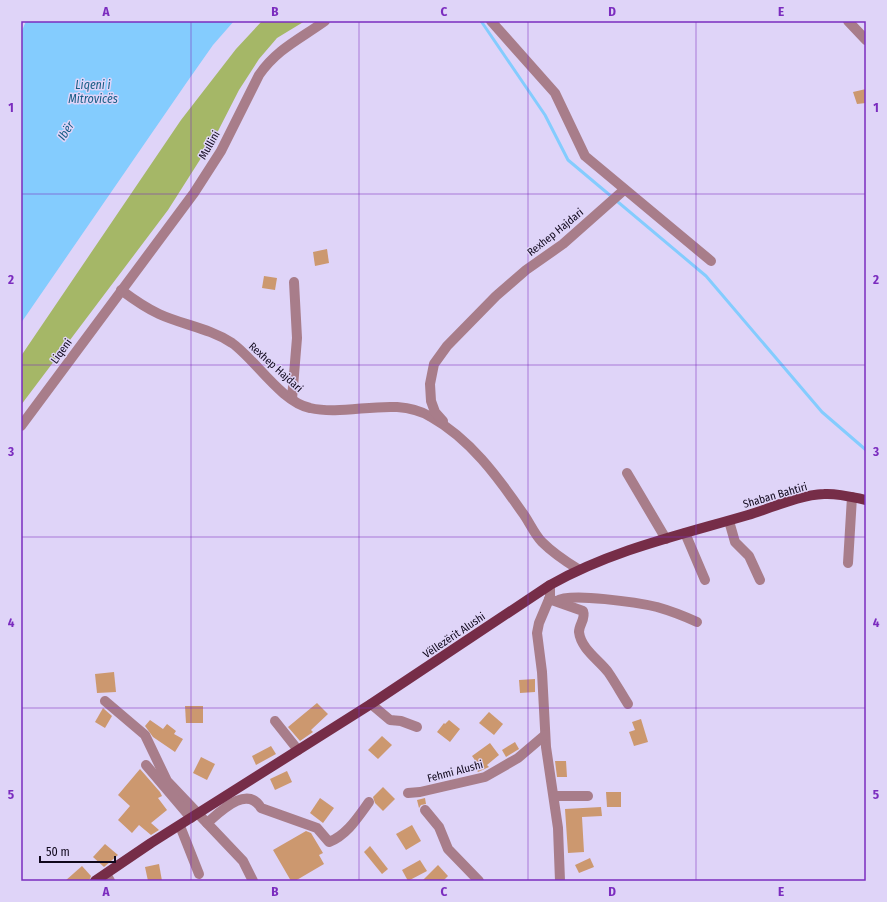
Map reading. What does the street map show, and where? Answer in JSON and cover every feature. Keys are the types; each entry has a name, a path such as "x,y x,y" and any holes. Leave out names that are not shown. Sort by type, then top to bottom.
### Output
{"main road":[{"name":"Shaban Bahtiri","path":"550,585 578,569 640,545 729,521 805,497 824,494 866,500"},
{"name":"Vëllezërit Alushi","path":"95,881 108,877 195,816 371,704 550,585"}],"street":[{"name":"Mullini","path":"121,290 194,193 210,168 266,65 281,50 325,21"},
{"path":"491,21 555,93 585,156 711,261"},
{"path":"848,21 866,40"},
{"name":"Rexhep Hajdari","path":"578,569 555,554 541,541 523,513 484,460 435,412 431,401 430,384 434,364 447,346 496,296 526,270 563,244 624,190"},
{"path":"292,399 297,338 294,282"},
{"name":"Rexhep Hajdari","path":"121,290 159,314 208,331 232,344 274,384 292,399 308,408 328,410 382,407 418,410 448,426"},
{"name":"Liqeni","path":"21,426 121,290"},
{"path":"627,473 666,539"},
{"path":"848,564 852,497"},
{"path":"729,521 736,542 749,556 760,580"},
{"path":"685,533 704,580"},
{"path":"550,585 553,600 539,623 537,633 542,672 545,735 554,796 560,858 560,881"},
{"path":"553,600 574,597 632,602 657,607 697,622"},
{"path":"553,600 583,611 585,616 579,631 582,639 591,654 608,671 628,704"},
{"path":"105,701 145,735 167,781 195,816"},
{"path":"371,704 390,720 402,721 417,727"},
{"path":"275,721 298,750"},
{"name":"Fehmi Alushi","path":"408,793 420,792 485,777 518,758 545,735"},
{"path":"146,765 195,816 207,822 243,861 253,881"},
{"path":"554,796 588,796"},
{"path":"207,822 232,802 249,799 257,802 261,808 317,828 329,842 350,827 369,802"},
{"path":"425,810 439,827 448,849 479,881"},
{"path":"180,826 200,874"}],"green space":[{"path":"262,21 305,21 277,38 259,59 239,90 217,133 168,210 21,405 21,356 181,120 236,49"}],"water":[{"name":"Liqeni i Mitrovicës","path":"26,21 234,21 213,45 21,323 21,33"}],"building":[{"path":"866,89 866,103 857,104 853,92"},
{"path":"327,249 329,263 315,266 313,252"},
{"path":"264,276 277,278 275,290 262,288"},
{"path":"114,672 116,692 97,693 95,674"},
{"path":"535,679 535,692 520,693 519,680"},
{"path":"317,703 328,714 311,730 313,732 300,741 288,727"},
{"path":"185,706 203,706 203,723 186,723"},
{"path":"103,708 112,716 105,728 95,722"},
{"path":"489,712 503,724 494,735 479,723"},
{"path":"641,719 648,742 634,746 629,732 635,730 632,722"},
{"path":"150,720 163,729 167,724 176,731 174,734 183,739 175,752 153,737 145,726"},
{"path":"449,720 460,729 450,742 437,732 444,723 445,724"},
{"path":"382,736 392,745 378,759 368,750"},
{"path":"515,742 519,749 506,757 502,750"},
{"path":"490,743 499,755 487,765 489,767 478,772 473,765 477,763 472,756"},
{"path":"271,746 276,754 256,765 252,756"},
{"path":"201,757 215,764 207,780 193,773"},
{"path":"555,761 566,761 567,777 557,777"},
{"path":"140,769 160,792 162,796 158,798 167,810 151,823 159,830 151,835 139,825 132,833 118,820 130,806 118,795"},
{"path":"287,771 292,782 275,790 270,779"},
{"path":"383,787 395,799 383,811 375,803 373,797"},
{"path":"606,792 621,792 621,807 607,807"},
{"path":"320,798 334,808 323,823 310,813"},
{"path":"425,798 426,804 421,805 419,808 417,800"},
{"path":"601,807 602,816 582,817 584,852 568,853 565,809"},
{"path":"412,825 421,841 406,850 396,834"},
{"path":"306,831 311,833 323,853 319,855 324,864 295,881 291,881 273,850"},
{"path":"105,844 118,855 104,867 93,857"},
{"path":"370,846 388,869 382,874 364,852"},
{"path":"590,858 594,867 579,873 575,865"},
{"path":"420,860 427,871 408,881 402,870"},
{"path":"159,864 162,881 148,881 145,867"},
{"path":"438,865 448,876 443,881 422,881"},
{"path":"82,866 91,876 89,881 65,881"}],"waterway":[{"path":"481,21 545,115 568,160 706,276 822,412 866,450"}],"water label":[{"name":"Ibër","path":"66,131"}]}
